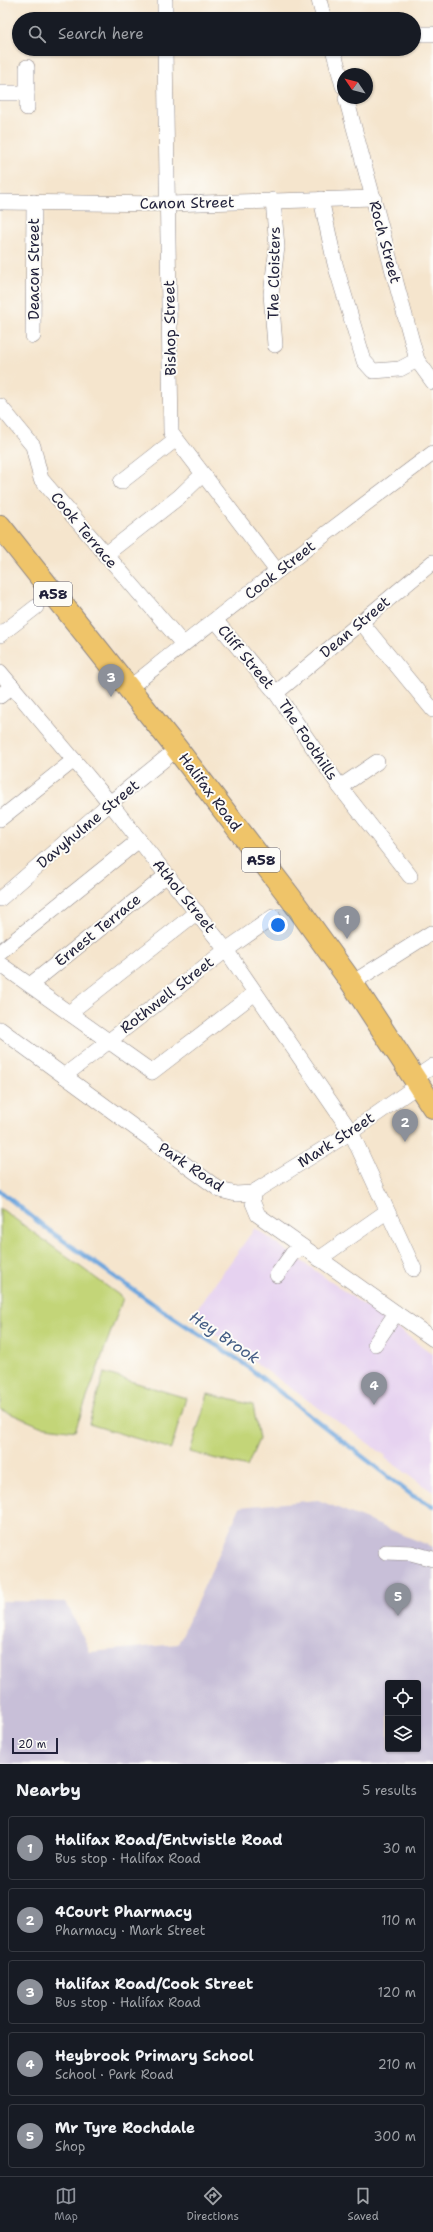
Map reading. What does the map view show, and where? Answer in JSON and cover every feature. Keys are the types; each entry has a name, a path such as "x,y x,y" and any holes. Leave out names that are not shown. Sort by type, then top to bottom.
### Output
{"highway":[{"name":"Halifax Road","path":"0,526 177,750 290,897 352,983 433,1107"}],"street":[{"path":"164,0 165,12"},
{"path":"319,0 322,12"},
{"path":"421,34 433,34"},
{"name":"Bishop Street","path":"165,56 171,432 277,570"},
{"path":"335,56 338,68"},
{"path":"0,93 27,100 27,67"},
{"name":"Roch Street","path":"348,104 374,198 424,364 433,382"},
{"name":"Canon Street","path":"0,202 168,204 374,198"},
{"path":"321,199 335,264 364,361 373,371 400,369 424,364"},
{"name":"The Cloisters","path":"273,200 277,247 271,294 275,346"},
{"name":"Deacon Street","path":"33,336 34,202"},
{"name":"Cook Terrace","path":"0,406 32,446 41,479 105,555 184,644"},
{"path":"121,482 176,438"},
{"name":"Cook Street","path":"128,689 184,644 216,621 277,570 433,453"},
{"path":"105,555 179,497 203,474"},
{"name":"Dean Street","path":"276,693 433,562"},
{"path":"0,635 36,607"},
{"name":"Cliff Street","path":"216,621 276,693"},
{"path":"361,622 433,710"},
{"name":"Athol Street","path":"0,672 110,804 226,950 351,1132 386,1212 414,1269"},
{"path":"0,696 12,686"},
{"name":"The Foothills","path":"276,693 340,787 410,876"},
{"name":"Davyhulme Street","path":"0,899 110,804 177,750"},
{"path":"0,819 74,760"},
{"name":"The Foothills","path":"340,787 378,762"},
{"path":"0,952 139,840"},
{"name":"Ernest Terrace","path":"30,985 167,875"},
{"path":"69,1013 197,912"},
{"name":"Rothwell Street","path":"64,1076 108,1040 273,916"},
{"path":"352,983 431,934"},
{"path":"0,964 152,1072 255,993"},
{"name":"Park Road","path":"0,1029 220,1190 236,1194 252,1193"},
{"name":"Mark Street","path":"252,1193 351,1132 416,1082 433,1066"},
{"path":"252,1193 253,1203 258,1215 433,1339"},
{"path":"319,1259 386,1212"},
{"path":"278,1275 292,1254 302,1247"},
{"path":"375,1344 396,1313"},
{"path":"386,1552 411,1554 433,1559"}],"shaded area":[{"path":"255,1228 433,1354 433,1492 385,1458 386,1456 191,1317"},
{"path":"318,1500 433,1547 433,1764 0,1764 1,1601 66,1602 90,1652 178,1644 240,1507"}],"green space":[{"path":"0,1208 123,1298 75,1431 40,1426 0,1409"},
{"path":"104,1373 186,1398 171,1449 89,1424"},
{"path":"208,1394 253,1405 259,1439 247,1467 190,1452"}],"waterway":[{"name":"Hey Brook","path":"0,1191 47,1229 162,1310 239,1360 413,1496 433,1506"}],"place":[{"name":"Halifax Road/Cook Street","path":"111,697"},
{"name":"Halifax Road/Entwistle Road","path":"347,939"},
{"name":"4Court Pharmacy","path":"405,1142"},
{"name":"Heybrook Primary School","path":"374,1405"},
{"name":"Mr Tyre Rochdale","path":"398,1616"}]}
